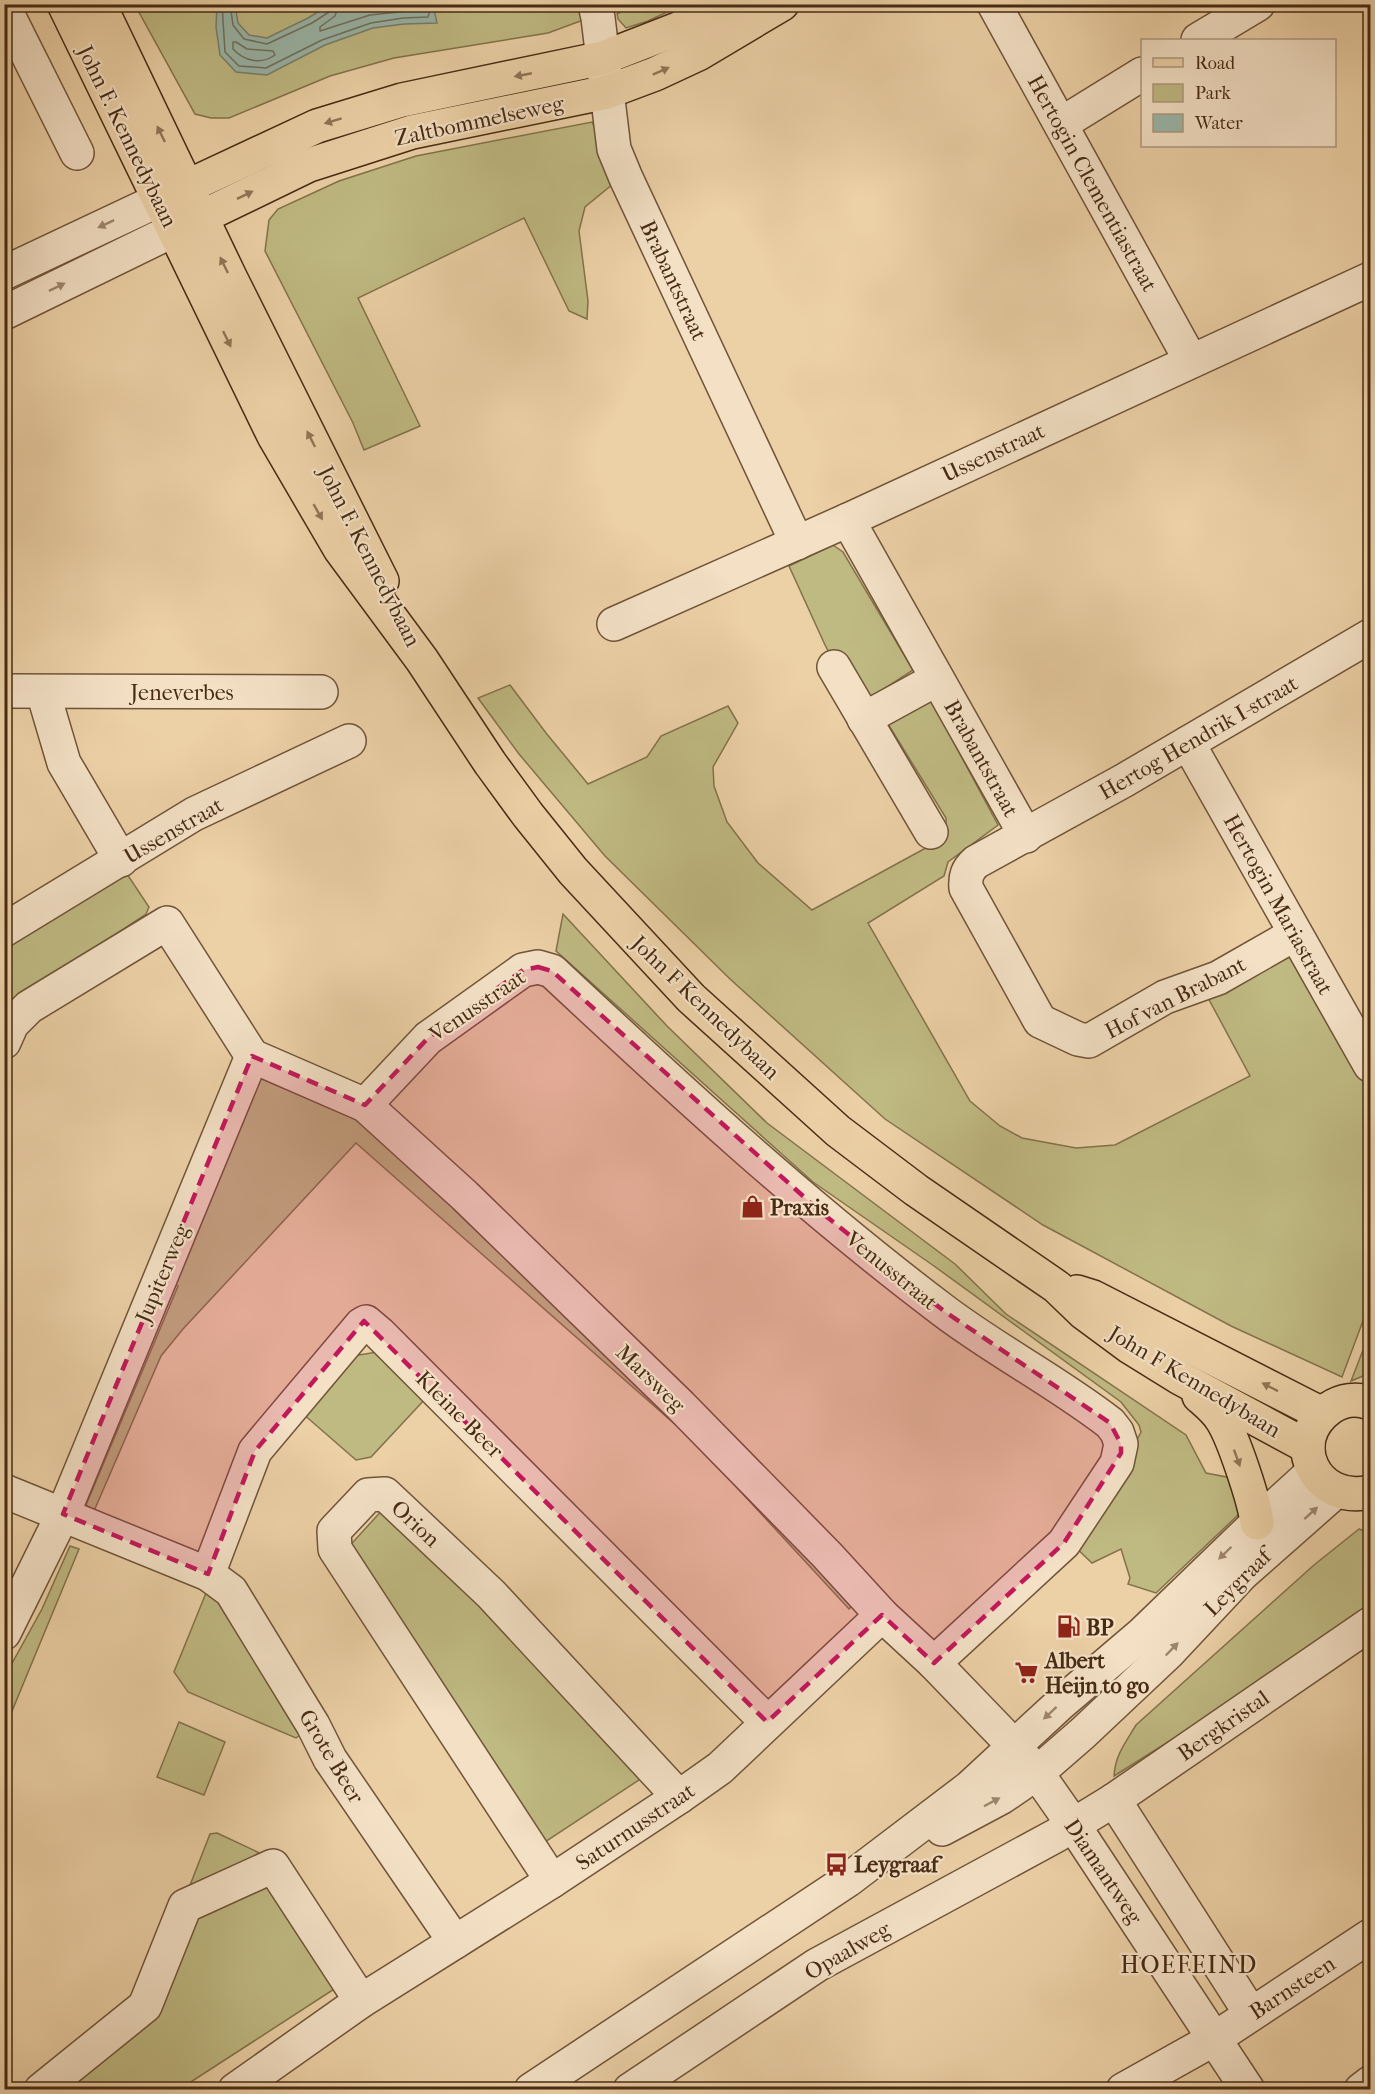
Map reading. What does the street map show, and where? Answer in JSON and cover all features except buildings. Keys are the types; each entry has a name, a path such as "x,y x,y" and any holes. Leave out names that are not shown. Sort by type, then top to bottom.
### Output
{"main road":[{"name":"John F. Kennedybaan","path":"64,4 173,193 428,668"},
{"name":"John F. Kennedybaan","path":"99,4 173,193"},
{"name":"Zaltbommelseweg","path":"173,193 317,126 402,100 603,58 681,28 724,4"},
{"name":"Zaltbommelseweg","path":"188,223 309,165 412,132 607,92 655,74 698,54 782,4"},
{"name":"John F Kennedybaan","path":"428,668 528,815 573,871 691,998 767,1068 838,1131 916,1191 1057,1287 1084,1312 1130,1347 1320,1470"},
{"name":"John F Kennedybaan","path":"1057,1287 1093,1297 1322,1414"},
{"path":"1180,1378 1222,1419 1241,1467 1257,1523"},
{"path":"1370,1401 1344,1401 1334,1405 1322,1414 1314,1424 1310,1435 1320,1470 1348,1494 1371,1492"}],"street":[{"name":"Brabantstraat","path":"595,4 614,149 797,543"},
{"name":"Hertogin Clementiastraat","path":"994,4 1191,361"},
{"path":"1200,39 1258,4"},
{"path":"4,7 77,153"},
{"path":"1061,124 1141,75"},
{"path":"4,273 173,193"},
{"path":"4,313 188,223"},
{"name":"Ussenstraat","path":"614,624 848,520 1371,279"},
{"name":"Brabantstraat","path":"848,520 1026,836"},
{"name":"Hertog Hendrik I-straat","path":"1026,836 1371,636"},
{"path":"834,667 931,832"},
{"name":"Brabantstraat","path":"864,719 937,679"},
{"name":"Jeneverbes","path":"4,691 321,692"},
{"path":"43,692 64,763 121,860"},
{"name":"Ussenstraat","path":"4,930 194,814 349,741"},
{"name":"Hertogin Mariastraat","path":"1188,743 1371,1065"},
{"name":"Hof van Brabant","path":"1026,836 976,862 969,868 965,880 966,888 1040,1021 1078,1039 1089,1041 1165,998 1218,978 1296,934"},
{"path":"4,1042 12,1024 30,1007 167,923 252,1056"},
{"name":"Venusstraat","path":"365,1105 428,1038 504,983 523,970 538,967 552,972 710,1116 831,1221 944,1311 1110,1423 1122,1444 1117,1462 1064,1543 934,1663"},
{"name":"Marsweg","path":"252,1056 365,1105 465,1196 681,1406 827,1555 882,1615 934,1663 1015,1747"},
{"name":"Jupiterweg","path":"4,1633 63,1514 252,1056"},
{"name":"Kleine Beer","path":"208,1574 255,1451 361,1324 366,1322 767,1722"},
{"name":"Leygraaf","path":"531,2090 848,1880 969,1788 1061,1703 1142,1634 1257,1523 1320,1470"},
{"name":"Leygraaf","path":"848,1880 1002,1797 1037,1773 1168,1653 1242,1574 1320,1470"},
{"name":"Grote Beer","path":"4,1491 208,1574 231,1591 315,1730 330,1759 455,1942"},
{"name":"Orion","path":"552,1881 335,1549 334,1532 368,1495 385,1494 491,1594 679,1797"},
{"name":"Saturnusstraat","path":"235,2090 361,2001 552,1881 679,1797 720,1767 882,1615"},
{"name":"Bergkristal","path":"1074,1826 1371,1624"},
{"name":"Diamantweg","path":"1015,1747 1037,1773 1074,1826 1248,2090"},
{"name":"Diamantweg","path":"1114,1800 1251,2014"},
{"name":"Opaalweg","path":"630,2090 817,1965 1074,1826"},
{"path":"41,2090 145,2006 185,1906 273,1866 361,2001"},
{"name":"Barnsteen","path":"1122,2090 1214,2039 1371,1936"},
{"path":"1361,2090 1371,2083"}],"highlighted area":[{"path":"538,967 552,971 822,1213 944,1311 1110,1423 1121,1444 1121,1453 1064,1543 934,1663 882,1615 767,1722 364,1321 255,1451 208,1574 63,1514 252,1056 365,1105 428,1038 523,970"}],"green space":[{"path":"583,4 586,19 548,33 394,58 330,76 229,118 211,118 195,114 135,5"},
{"path":"635,4 682,5 648,21 626,28 618,19 617,14"},
{"path":"592,122 619,179 585,207 579,231 588,301 587,319 569,311 524,218 358,298 420,426 364,450 353,423 265,251 269,220 278,209 339,181 416,156"},
{"path":"833,545 843,552 913,670 858,706 825,645 789,566"},
{"path":"510,685 588,784 647,757 661,736 728,706 738,723 713,767 714,786 727,822 758,863 812,910 946,837 946,818 888,724 929,696 998,825 948,862 944,876 868,923 970,1101 1000,1126 1022,1138 1076,1148 1115,1145 1250,1076 1206,994 1296,951 1370,1091 1370,1302 1342,1377 1231,1326 1043,1225 885,1119 730,979 605,856 519,754 478,698"},
{"path":"127,874 149,907 146,914 30,991 5,1014 5,945"},
{"path":"563,914 667,1026 767,1123 955,1264 1006,1314 1186,1435 1206,1473 1237,1479 1246,1504 1238,1515 1156,1593 1128,1584 1130,1578 1121,1549 1092,1563 1072,1544 1122,1469 1141,1432 1139,1425 1121,1402 934,1266 813,1182 556,951"},
{"path":"262,1068 338,1097 763,1469 854,1560 873,1585 849,1609 695,1442 356,1143 183,1329 161,1356 94,1511 86,1505 178,1286 172,1283"},
{"path":"1370,1332 1370,1373 1351,1381"},
{"path":"377,1352 426,1398 371,1457 356,1460 302,1413 353,1356"},
{"path":"385,1507 648,1774 539,1846 344,1552"},
{"path":"1359,1529 1370,1533 1370,1615 1114,1776 1119,1755 1136,1725 1314,1565"},
{"path":"70,1546 79,1549 5,1728 5,1676 42,1609"},
{"path":"216,1588 309,1728 296,1738 188,1692 174,1672 206,1593"},
{"path":"179,1722 225,1742 204,1795 157,1777"},
{"path":"217,1833 264,1855 187,1893 210,1834"},
{"path":"274,1885 342,1984 180,2089 50,2090 142,2017 192,1911"}],"water":[{"path":"217,5 235,5 238,23 249,35 267,38 329,5 433,5 437,23 373,28 325,45 267,75 236,72 220,55 216,27"}],"place":[{"name":"Praxis","path":"752,1207"},
{"name":"BP","path":"1068,1627"},
{"name":"Albert Heijn to go","path":"1027,1673"},
{"name":"Leygraaf","path":"836,1864"}],"district":[{"name":"HOEFEIND","path":"1189,1965"}]}
